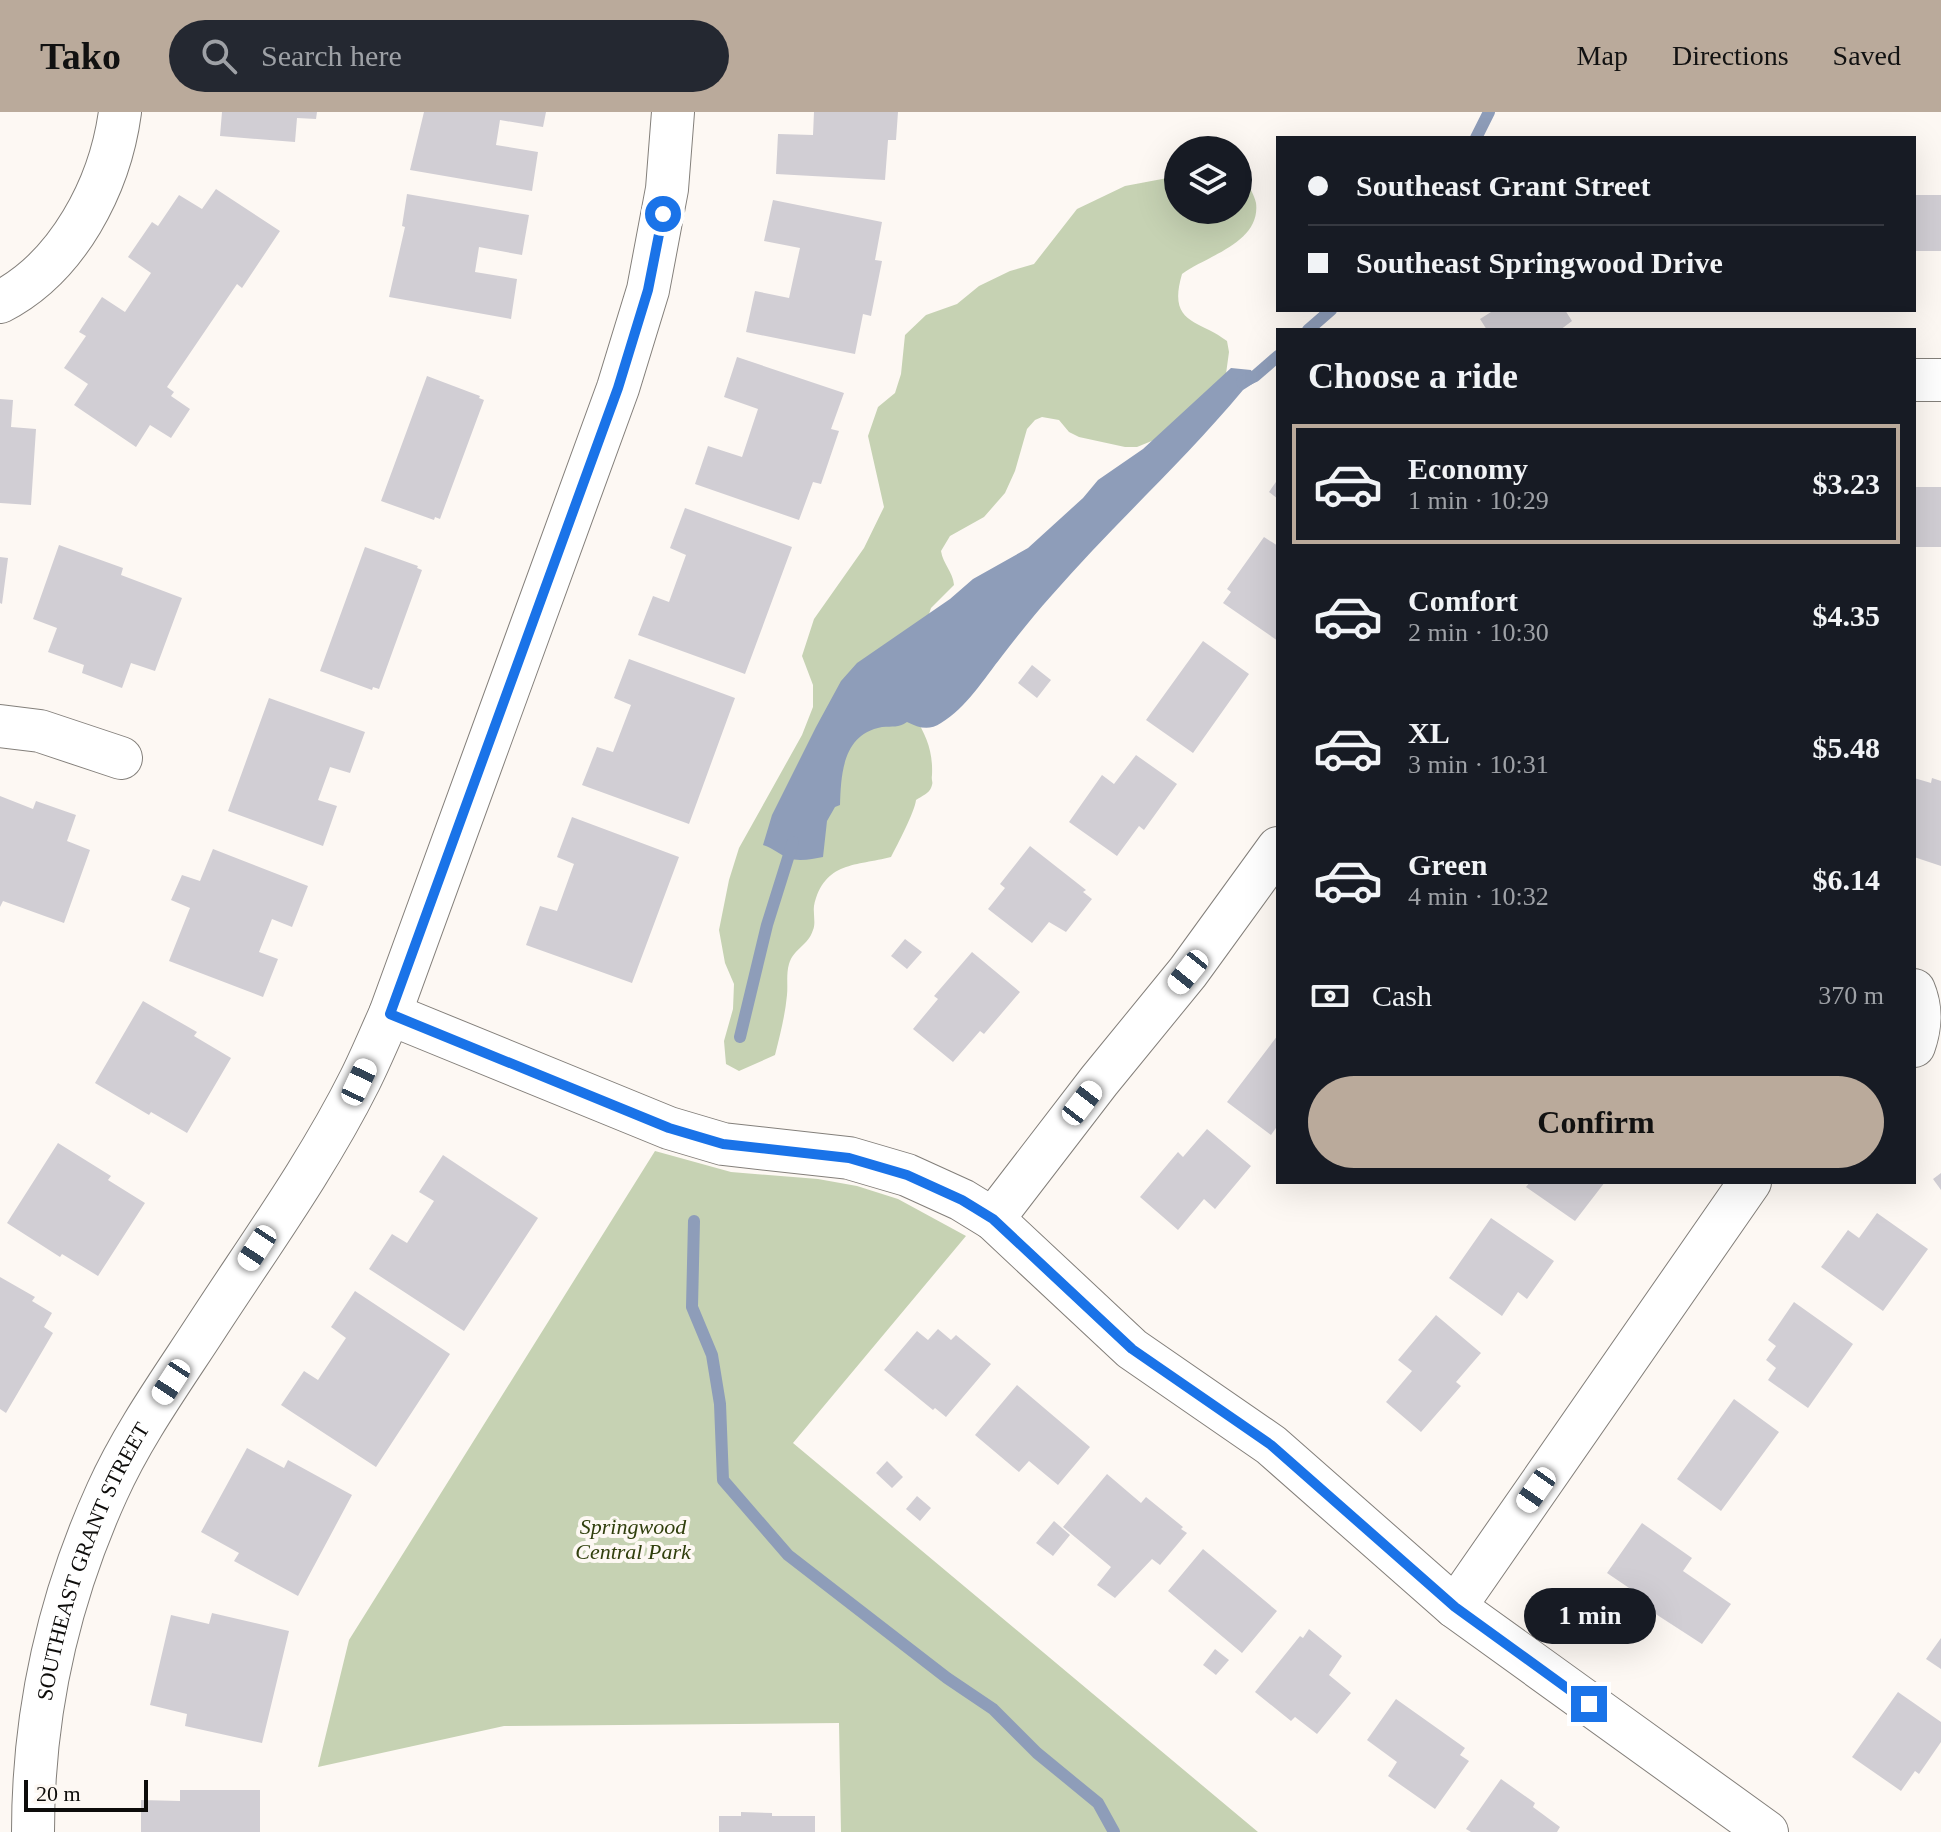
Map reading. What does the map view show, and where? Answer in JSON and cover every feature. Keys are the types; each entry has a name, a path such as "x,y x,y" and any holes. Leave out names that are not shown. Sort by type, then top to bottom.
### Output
{"street":[{"path":"0,302 25,289 52,263 80,225 101,181 117,133 120,112"},
{"name":"SOUTHEAST GRANT STREET","path":"33,1832 35,1765 51,1651 74,1571 108,1490 153,1409 310,1168 359,1082 390,1014 618,388 648,290 667,189 673,112"},
{"path":"1916,380 1941,380"},
{"path":"0,726 40,731 121,758"},
{"path":"993,1219 1188,972 1276,851"},
{"path":"1916,997 1920,1030 1916,1041"},
{"path":"390,1014 669,1128 723,1144 849,1158 880,1166 936,1188 993,1219 1132,1349 1271,1445 1455,1607 1767,1832"},
{"path":"1455,1607 1749,1184"}],"green space":[{"path":"1164,179 1164,224 1252,224 1230,247 1182,274 1178,291 1182,312 1227,341 1229,352 1225,381 1159,438 1137,447 1079,437 1069,432 1059,420 1042,417 1035,420 1027,429 1005,493 984,517 950,536 941,551 954,585 931,608 926,623 914,716 930,751 931,788 916,800 891,857 844,868 825,881 814,906 813,930 789,964 785,1010 775,1055 739,1071 726,1064 724,1041 733,1009 734,984 725,963 719,930 729,880 739,848 802,735 813,707 813,685 802,656 814,619 864,548 884,507 868,436 878,407 895,393 901,374 905,335 926,315 957,304 979,286 1010,271 1034,264 1077,209 1125,186"},
{"path":"1252,192 1256,203 1252,224"},
{"name":"Springwood Central Park","path":"655,1151 731,1172 818,1179 857,1186 898,1199 966,1236 793,1443 1258,1832 841,1832 839,1723 504,1726 318,1767 349,1640"}],"water":[{"path":"1231,368 1251,370 1257,381 1243,390 1076,569 959,709 941,723 928,728 907,722 869,731 852,746 843,768 840,805 835,807 827,821 823,857 792,859 763,845 772,815 816,727 841,681 857,663 950,599 973,579 1028,548 1083,498 1098,480 1143,449"}],"building":[{"path":"222,112 317,112 316,119 297,118 295,142 220,136"},
{"path":"424,112 546,112 543,127 500,120 496,145 538,152 532,191 410,170"},
{"path":"814,112 898,112 896,140 888,140 885,180 776,174 778,134 813,135"},
{"path":"216,189 280,231 242,288 237,284 167,387 174,392 171,396 190,409 171,438 150,425 136,447 74,405 88,384 64,368 86,336 79,332 102,297 125,312 151,273 128,257 152,222 158,226 179,195 202,209"},
{"path":"407,194 529,215 522,255 479,247 475,272 517,279 511,319 389,297 405,227 402,226"},
{"path":"1916,195 1941,195 1941,251 1916,251"},
{"path":"773,200 882,222 875,260 882,261 871,316 863,314 855,354 746,332 755,291 789,298 800,248 764,241"},
{"path":"1491,312 1566,312 1572,321 1563,328 1486,328 1480,319"},
{"path":"737,357 844,393 831,429 839,431 821,484 813,482 799,520 695,484 708,446 742,457 758,409 724,397"},
{"path":"427,376 484,400 440,519 435,517 434,520 381,501"},
{"path":"0,399 13,400 11,427 36,429 31,505 0,503"},
{"path":"1276,482 1276,497 1269,492"},
{"path":"1916,487 1941,487 1941,547 1916,547"},
{"path":"685,508 792,547 745,674 638,635 653,596 669,602 686,555 670,548"},
{"path":"1264,537 1276,545 1276,640 1223,603 1231,592 1227,589"},
{"path":"59,545 123,568 121,575 182,598 155,671 131,663 122,688 82,673 84,665 48,652 57,628 33,619"},
{"path":"365,547 422,570 379,689 373,687 372,690 320,671"},
{"path":"0,557 8,558 2,604 0,603"},
{"path":"1203,641 1249,674 1193,753 1146,720"},
{"path":"629,659 735,698 689,824 582,785 597,747 613,752 631,705 614,698"},
{"path":"1032,665 1051,680 1037,698 1018,683"},
{"path":"269,698 365,732 350,773 330,767 318,800 337,806 323,846 228,811"},
{"path":"1136,755 1177,784 1144,830 1139,826 1117,856 1069,822 1102,775 1114,784"},
{"path":"1932,778 1941,781 1941,866 1916,858 1916,779 1931,783"},
{"path":"0,796 33,809 36,801 76,815 67,841 90,850 64,923 3,901 0,907"},
{"path":"572,817 679,857 632,983 526,945 540,906 557,911 574,864 557,857"},
{"path":"1030,846 1086,890 1083,892 1092,899 1066,932 1049,922 1032,943 988,909 1005,888 1000,884"},
{"path":"213,849 308,886 292,927 272,919 259,952 278,959 263,997 169,961 190,908 171,900 182,875 200,881"},
{"path":"905,939 922,952 907,969 891,956"},
{"path":"972,952 1020,992 984,1034 980,1031 953,1062 913,1029 938,999 934,996"},
{"path":"143,1001 197,1032 194,1036 231,1058 187,1133 95,1083"},
{"path":"1276,1038 1276,1128 1271,1135 1227,1102"},
{"path":"1207,1129 1251,1166 1215,1209 1204,1199 1178,1230 1140,1197 1178,1152 1183,1157"},
{"path":"58,1143 111,1176 108,1180 145,1203 98,1276 62,1254 60,1257 7,1223"},
{"path":"443,1155 538,1218 464,1331 369,1269 392,1234 407,1243 434,1201 419,1192"},
{"path":"1941,1173 1941,1190 1933,1179"},
{"path":"1528,1184 1603,1184 1575,1221 1526,1187"},
{"path":"1877,1213 1928,1249 1883,1311 1821,1267 1848,1230 1859,1238"},
{"path":"1491,1218 1554,1261 1527,1299 1518,1292 1502,1316 1449,1278"},
{"path":"0,1277 35,1297 32,1301 52,1313 44,1327 53,1333 6,1413 0,1409"},
{"path":"355,1291 450,1354 376,1467 281,1405 304,1371 318,1380 346,1338 331,1327"},
{"path":"1794,1302 1853,1344 1808,1408 1768,1380 1776,1368 1766,1360 1776,1346 1768,1340"},
{"path":"1436,1315 1481,1353 1456,1382 1461,1386 1421,1432 1386,1402 1412,1371 1398,1360"},
{"path":"938,1329 951,1340 956,1335 991,1364 946,1417 884,1370 917,1331 928,1340"},
{"path":"1017,1385 1090,1447 1058,1485 1029,1461 1019,1472 975,1435"},
{"path":"1734,1399 1779,1432 1721,1511 1677,1479"},
{"path":"247,1448 284,1468 288,1460 352,1495 298,1596 234,1561 239,1553 201,1532"},
{"path":"887,1461 903,1477 892,1488 876,1473"},
{"path":"1107,1474 1141,1503 1146,1497 1187,1533 1160,1565 1152,1559 1115,1598 1097,1585 1111,1567 1063,1527"},
{"path":"917,1496 931,1508 920,1521 906,1509"},
{"path":"1054,1521 1070,1535 1053,1556 1036,1543"},
{"path":"1642,1523 1692,1558 1683,1571 1731,1604 1702,1644 1634,1600 1638,1594 1607,1573"},
{"path":"1203,1549 1277,1611 1242,1653 1168,1591"},
{"path":"212,1613 289,1631 262,1743 185,1726 187,1714 150,1705 171,1615 209,1624"},
{"path":"1309,1629 1342,1656 1329,1675 1351,1693 1317,1734 1295,1717 1291,1721 1255,1692"},
{"path":"1941,1638 1941,1669 1926,1659"},
{"path":"1215,1649 1229,1660 1216,1675 1203,1665"},
{"path":"1898,1692 1941,1722 1941,1742 1919,1774 1915,1771 1901,1791 1852,1757"},
{"path":"1396,1699 1465,1748 1460,1755 1469,1761 1435,1809 1388,1776 1397,1762 1367,1740"},
{"path":"1501,1779 1535,1803 1533,1807 1560,1827 1557,1832 1471,1832 1466,1829"},
{"path":"180,1790 260,1790 260,1832 141,1832 141,1800 180,1801"},
{"path":"741,1812 815,1816 815,1832 719,1832 719,1816 741,1816"}],"waterway":[{"path":"1477,136 1489,112"},
{"path":"1310,328 1329,312"},
{"path":"1242,382 1255,376 1276,358"},
{"path":"740,1037 767,925 793,842"},
{"path":"694,1221 692,1307 712,1355 720,1404 723,1480 788,1555 947,1678 993,1709 1037,1753 1098,1803 1114,1832"}],"route":[{"path":"663,214 648,290 618,388 390,1014 669,1128 723,1144 849,1158 907,1175 962,1200 993,1219 1132,1349 1271,1445 1455,1607 1589,1704"}]}
